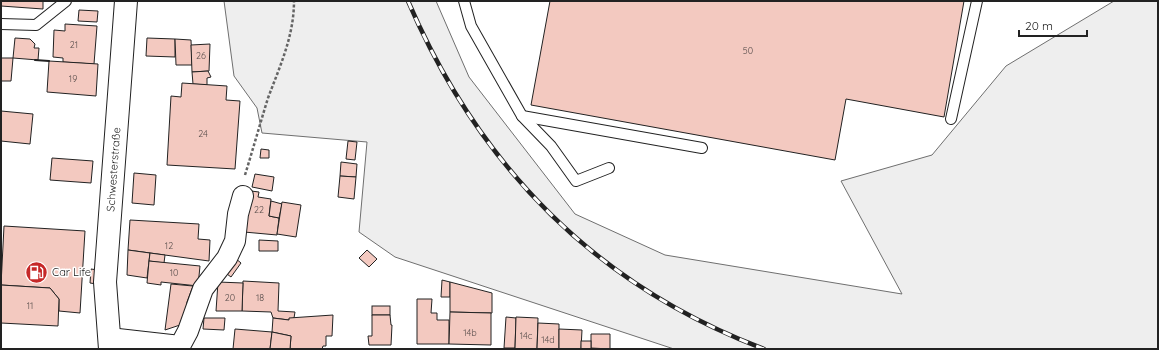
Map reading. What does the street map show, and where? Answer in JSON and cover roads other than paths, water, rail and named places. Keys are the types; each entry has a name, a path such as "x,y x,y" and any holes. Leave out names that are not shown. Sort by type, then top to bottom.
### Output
{"street":[{"name":"Schwesterstraße","path":"126,1 105,282 110,343 181,348 203,289 227,258 235,241 238,214 243,196"}],"lane":[{"path":"1,24 36,25 66,1"},
{"path":"464,1 471,26 522,116 551,146 576,181 610,168"},
{"path":"951,119 977,1"},
{"path":"522,116 702,148"}],"railway":[{"path":"408,1 437,61 470,116 507,167 549,213 596,254 647,291 703,322 764,349"}],"place":[{"name":"Car Life","path":"36,272"}]}
